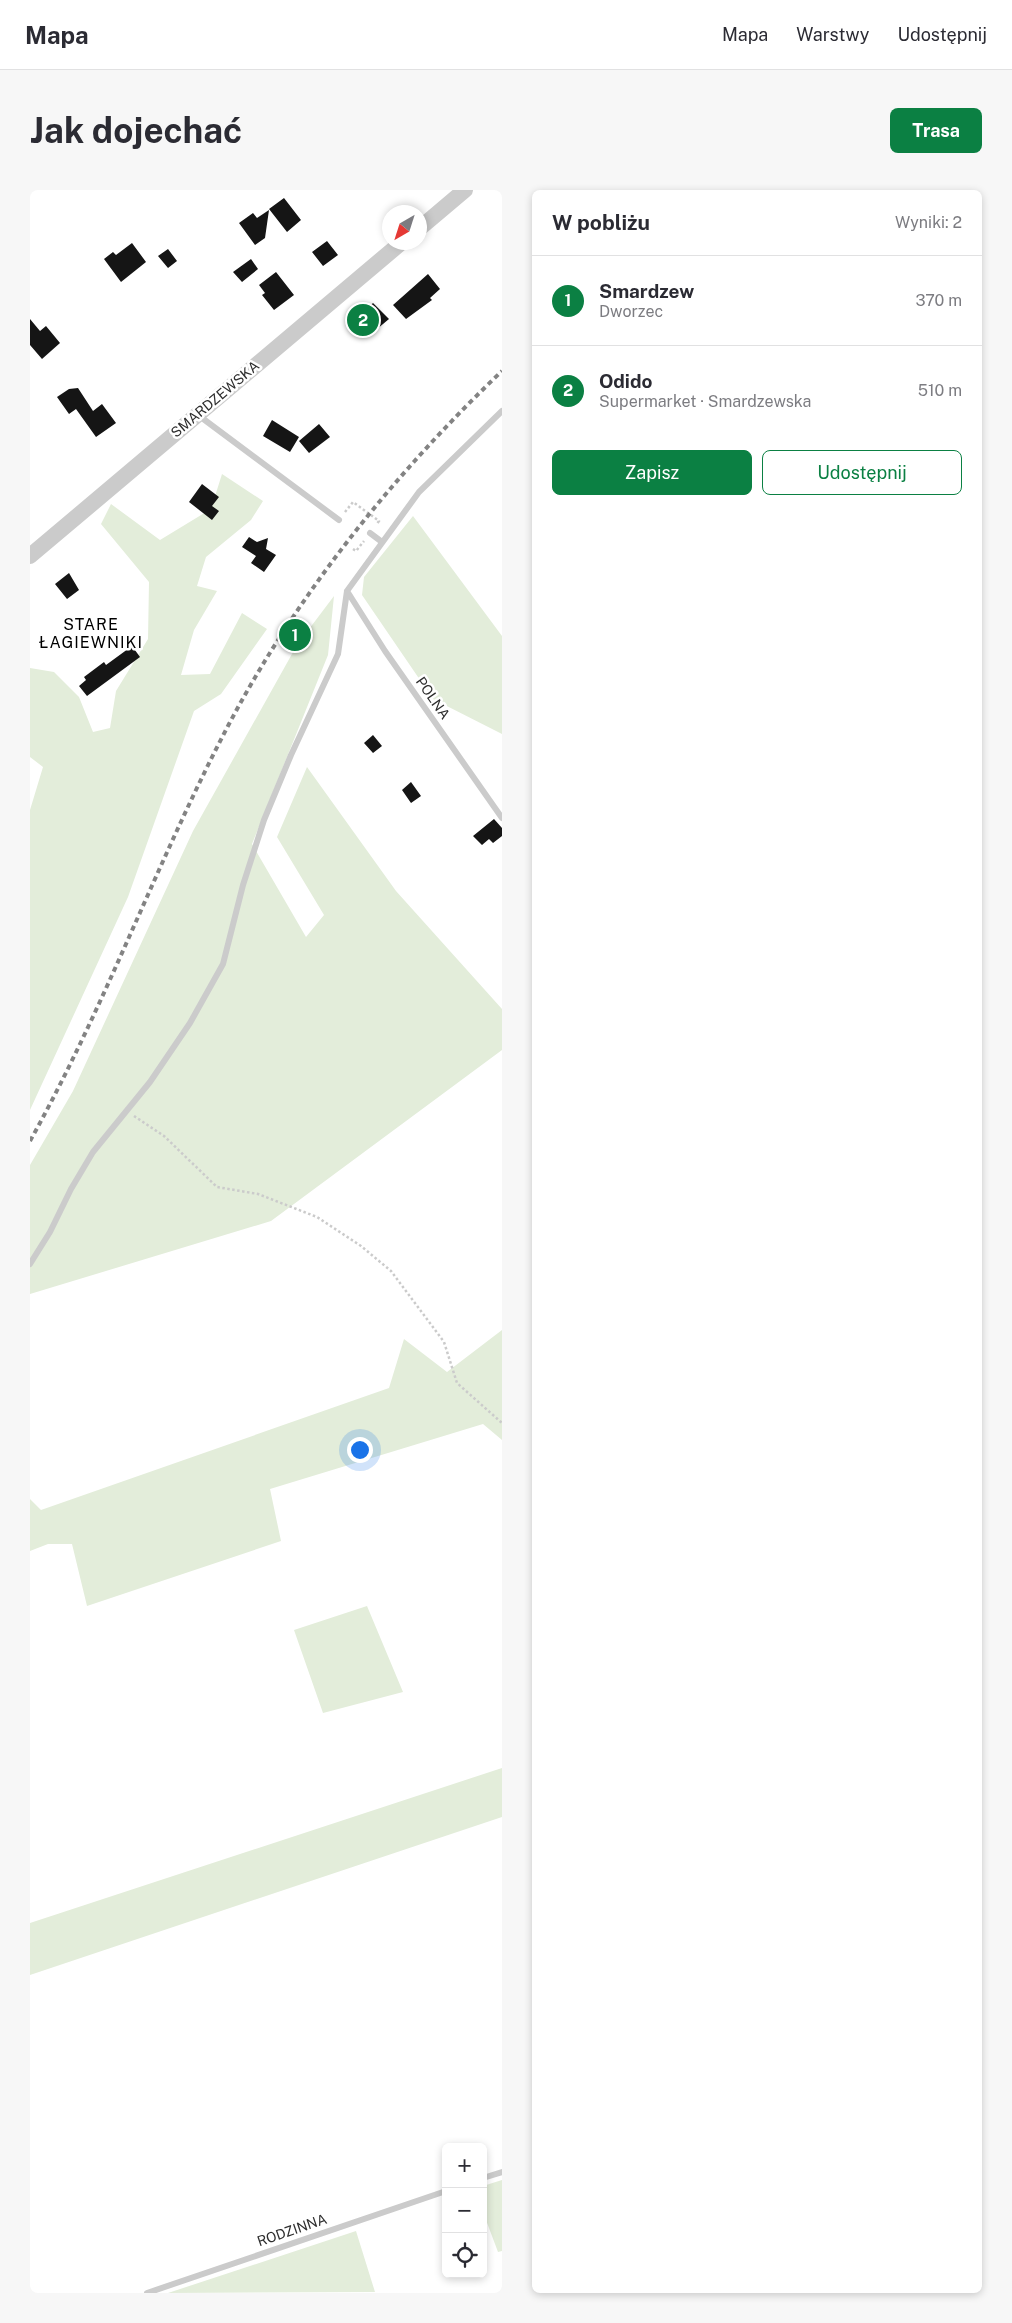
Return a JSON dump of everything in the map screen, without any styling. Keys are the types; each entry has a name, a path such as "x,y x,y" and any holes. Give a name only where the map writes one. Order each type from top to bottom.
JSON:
{"street":[{"path":"427,222 466,190"},
{"name":"SMARDZEWSKA","path":"30,556 393,250"}],"lane":[{"path":"30,1264 50,1232 71,1189 93,1152 150,1082 190,1023 223,964 264,820 291,755 338,654 347,591 419,492 502,410"},
{"path":"197,415 339,520"},
{"path":"370,533 382,542"},
{"name":"POLNA","path":"347,591 385,651 502,818"},
{"path":"487,2177 502,2172"},
{"name":"RODZINNA","path":"147,2293 442,2192"}],"path":[{"path":"339,520 353,502 379,521 356,551 353,549"},
{"path":"126,1111 164,1136 217,1186 258,1194 317,1217 362,1246 391,1271 444,1342 457,1384 502,1423"}],"green space":[{"path":"222,474 263,501 251,520 206,557 197,586 217,591 194,630 181,675 210,674 242,613 267,629 221,694 194,711 128,897 30,1110 30,810 43,767 30,757 30,668 54,672 79,697 93,732 110,728 116,691 148,639 149,582 101,524 111,504 160,540 211,509"},
{"path":"413,516 502,636 502,734 433,699 362,595 364,577"},
{"path":"334,596 328,655 252,844 306,937 324,915 277,837 307,767 396,891 502,1009 502,1050 271,1221 30,1294 30,1165 73,1091 193,831 297,645"},
{"path":"502,1330 502,1440 483,1424 270,1489 281,1541 87,1606 72,1544 48,1544 30,1551 30,1499 41,1510 389,1388 404,1339 447,1372"},
{"path":"367,1606 403,1692 323,1713 294,1630"},
{"path":"502,1768 502,1817 30,1975 30,1923"},
{"path":"502,2180 502,2251 498,2252 487,2223 487,2185"},
{"path":"356,2231 375,2292 168,2293"}],"building":[{"path":"284,198 301,220 287,232 269,209"},
{"path":"269,210 265,238 255,245 239,223 253,213 257,218"},
{"path":"327,241 338,255 323,266 312,252"},
{"path":"132,243 146,262 121,282 104,259 113,252 116,255"},
{"path":"168,249 177,261 168,268 158,256"},
{"path":"251,259 258,269 242,282 233,272"},
{"path":"276,272 294,295 274,310 262,295 265,293 259,285"},
{"path":"428,274 440,289 430,298 432,300 406,319 393,305"},
{"path":"373,303 389,319 377,329 369,328 359,317"},
{"path":"30,319 40,331 46,326 60,343 42,359 30,345"},
{"path":"78,388 93,411 102,404 116,423 96,437 76,409 69,414 57,397 69,389"},
{"path":"272,420 299,437 290,452 263,436"},
{"path":"319,424 330,437 309,453 299,441"},
{"path":"202,484 219,497 212,506 219,511 212,520 189,502"},
{"path":"249,537 257,542 268,538 266,549 276,555 264,572 251,563 256,556 242,547"},
{"path":"69,573 79,590 67,599 55,584"},
{"path":"132,646 140,657 87,696 79,686 86,680 84,677 104,662 106,665"},
{"path":"373,735 382,746 373,753 364,743"},
{"path":"411,782 421,796 411,803 402,790"},
{"path":"494,819 502,828 502,836 493,843 489,839 482,845 473,836"}],"railway":[{"path":"30,1141 83,1039 203,776 256,675 318,581 351,537 424,451 502,371"}],"place":[{"name":"Odido","path":"363,320"},
{"name":"Smardzew","path":"295,635"}],"district":[{"name":"STARE ŁAGIEWNIKI","path":"91,633"}]}
